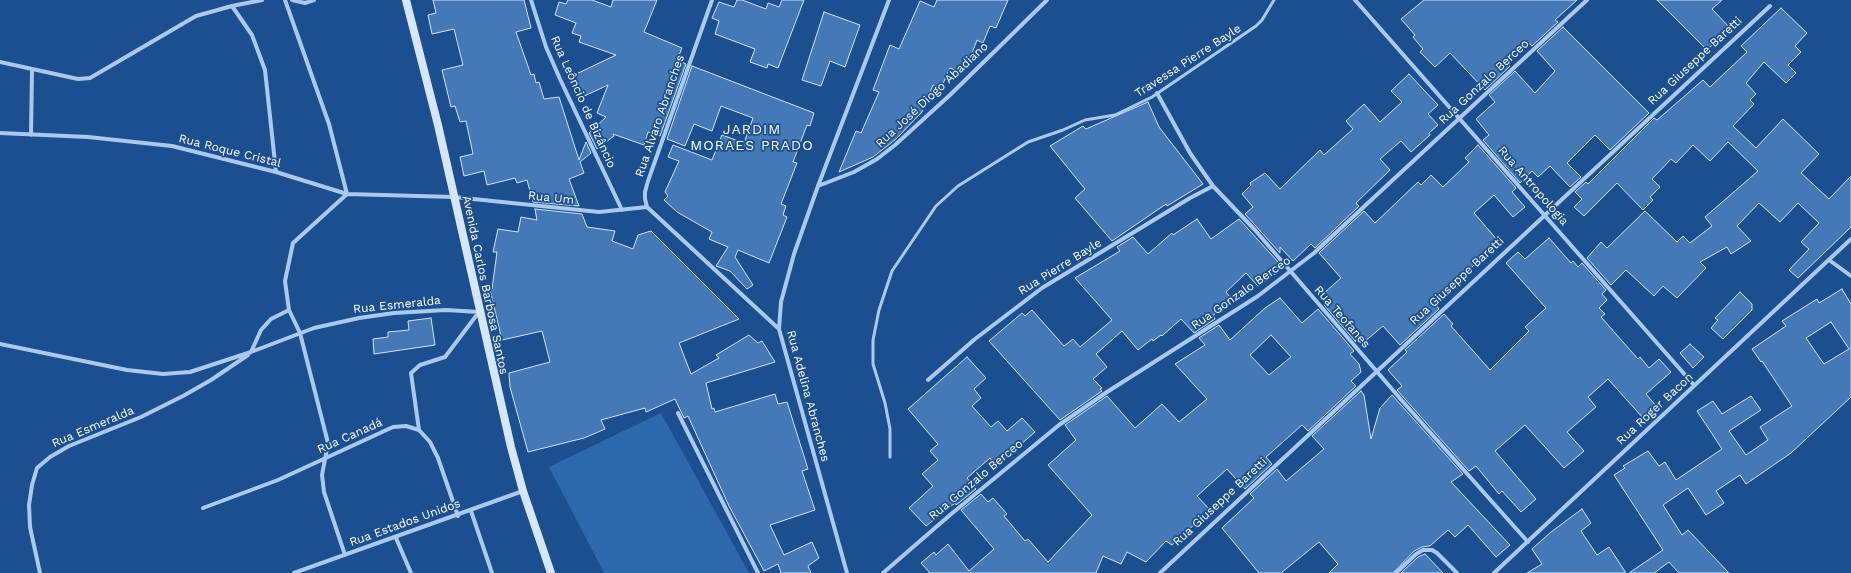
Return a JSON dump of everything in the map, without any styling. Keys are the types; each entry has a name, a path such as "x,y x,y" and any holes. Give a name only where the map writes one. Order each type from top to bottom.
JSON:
{"main road":[{"name":"Avenida Carlos Barbosa Santos","path":"406,0 418,43 454,197 496,390 523,492 551,573"}],"street":[{"path":"0,62 78,79 90,78 196,16 232,6 262,0"},
{"path":"284,0 329,124 347,194 293,243 285,281 289,310 300,333 328,443 327,457 322,475 324,492 345,555"},
{"path":"292,0 304,3 314,0"},
{"name":"Rua Leôncio de Bizâncio","path":"531,0 546,46 557,72 622,210"},
{"path":"533,6 536,0"},
{"name":"Rua Alvaro Abranches","path":"647,207 645,192 648,181 712,0"},
{"name":"Rua Adelina Abranches","path":"847,573 779,329 781,302 794,254 818,186 889,0"},
{"name":"Rua José Diogo Abadiano","path":"818,186 854,172 877,159 895,145 950,95 1047,0"},
{"name":"Rua Antropologia","path":"1355,0 1694,385"},
{"name":"Rua Gonzalo Berceo","path":"883,573 950,515 1059,425 1107,392 1258,296 1290,272 1348,222 1586,0"},
{"path":"232,6 252,35 264,70 276,172"},
{"name":"Rua Giuseppe Baretti","path":"1160,573 1770,6"},
{"path":"31,135 32,69"},
{"name":"Rua Teofanes","path":"1157,93 1190,152 1213,186 1255,230 1376,371 1528,542"},
{"name":"Rua Roque Cristal","path":"0,133 88,137 172,146 276,172 347,194 454,197"},
{"name":"Rua Pierre Bayle","path":"928,380 975,339 1042,288 1190,198 1213,186"},
{"name":"Rua Um","path":"454,197 599,212 647,207"},
{"path":"647,207 779,329"},
{"name":"Rua Roger Bacon","path":"1494,573 1851,239"},
{"path":"1829,260 1851,276"},
{"path":"251,352 261,330 271,319 289,310"},
{"name":"Rua Esmeralda","path":"0,344 127,370 163,374 190,372 251,352 314,328 344,321 394,313 446,310 479,312"},
{"path":"458,516 438,458 430,442 419,430 411,373 420,365 445,357 479,312"},
{"name":"Rua Esmeralda","path":"40,573 30,527 29,505 32,484 37,468 50,457 69,446 141,417 183,396 211,380 251,352"},
{"path":"678,413 758,573"},
{"name":"Rua Canadá","path":"203,508 278,480 393,427 406,426 419,430"},
{"name":"Rua Estados Unidos","path":"294,573 523,492"},
{"path":"471,511 492,573"},
{"path":"396,538 411,573"},
{"path":"1396,573 1416,554 1423,550 1432,550 1438,553 1457,573"}],"lane":[{"name":"Travessa Pierre Bayle","path":"890,457 890,429 885,403 874,364 873,340 879,310 892,271 923,223 936,206 958,186 1012,150 1036,138 1063,130 1085,120 1115,115 1157,93 1256,26 1262,20 1274,0"}],"shaded area":[{"path":"661,413 749,573 604,573 549,467"}],"building":[{"path":"433,0 524,0 531,28 516,32 531,75 534,74 536,83 539,82 544,99 559,97 579,160 586,142 591,153 580,162 584,173 569,179 579,206 533,202 527,180 517,183 515,178 487,185 484,171 464,176 460,157 473,154 466,121 460,122 455,106 451,107 442,70 463,65 454,29 432,34 428,15 436,13"},
{"path":"568,0 592,0 611,7 613,0 657,0 644,32 682,48 677,60 686,64 660,136 648,132 644,145 613,134 614,136 597,149 589,133 606,117 597,113 608,85 580,98 570,77 616,55 579,42 581,36 572,33 576,23 555,15 559,2 566,4"},
{"path":"737,0 742,0 766,9 768,3 779,7 782,0 804,0 778,68 768,64 767,68 750,62 755,49 715,34 719,21 712,18 719,2 734,7"},
{"path":"937,0 1008,0 996,28 990,26 983,43 977,40 969,61 964,59 959,72 950,68 941,88 933,85 922,112 896,139 873,157 839,172 856,131 861,133 879,92 873,90 890,45 899,49 920,1 934,7"},
{"path":"1424,0 1577,0 1555,20 1558,22 1532,46 1529,43 1507,63 1510,66 1485,90 1450,53 1435,67 1420,52 1423,49 1413,37 1415,35 1401,19"},
{"path":"1657,0 1722,0 1712,9 1730,28 1707,50"},
{"path":"1781,8 1807,33 1795,46 1801,52 1788,65 1796,73 1786,83 1764,62 1746,83 1756,94 1750,100 1754,104 1733,126 1756,148 1783,119 1819,154 1801,173 1829,199 1851,176 1851,227 1798,278 1789,270 1809,249 1801,242 1819,223 1798,203 1780,222 1759,203 1737,226 1751,241 1731,254 1727,247 1700,262 1706,268 1677,298 1663,286 1654,296 1626,270 1611,285 1587,258 1601,242 1607,248 1645,211 1677,242 1683,236 1690,243 1712,226 1705,217 1758,171 1728,142 1710,161 1693,145 1676,163 1671,159 1652,179 1660,187 1650,197 1653,200 1643,210 1617,183 1584,216 1574,207 1582,199 1575,192 1586,182 1588,184 1654,118 1657,120 1703,80 1710,87 1747,52 1741,46"},
{"path":"824,12 860,25 845,67 830,61 821,86 802,80"},
{"path":"1563,27 1649,113 1610,150 1595,135 1567,163 1581,177 1570,187 1550,166 1538,177 1532,171 1520,183 1483,140 1489,135 1476,119 1495,102 1489,95 1515,71 1535,93 1555,71 1537,51"},
{"path":"692,66 814,113 810,126 807,125 793,162 797,163 781,204 786,206 783,215 787,217 769,263 738,250 735,257 753,285 747,289 730,271 716,266 728,247 709,239 712,232 677,212 664,200 668,196 665,192 679,161 668,157 673,145 712,160 722,135 744,143 753,118 721,106 712,131 694,124 685,146 667,139"},
{"path":"1409,74 1438,105 1428,114 1438,125 1429,133 1430,135 1411,152 1401,141 1380,159 1390,170 1356,203 1359,206 1315,248 1311,244 1293,261 1280,247 1280,253 1245,214 1253,207 1242,194 1251,185 1250,183 1265,173 1280,189 1320,150 1324,155 1353,129 1346,121 1364,104 1380,122 1402,102 1391,91"},
{"path":"1148,102 1159,127 1203,184 1167,206 1166,204 1112,241 1075,198 1085,189 1050,146 1083,126 1086,129"},
{"path":"1478,145 1516,188 1512,192 1525,207 1513,217 1494,195 1474,213 1499,242 1434,302 1439,309 1400,345 1383,326 1363,343 1354,332 1356,342 1324,305 1328,301 1323,294 1341,278 1319,253 1364,211 1375,223 1418,182 1421,185 1431,175 1443,187 1469,162 1465,158"},
{"path":"535,209 582,214 587,227 615,231 612,241 633,249 638,235 651,231 739,319 679,343 691,374 719,358 716,355 749,335 758,343 762,341 775,362 706,383 712,409 714,408 715,412 775,394 778,404 787,402 808,469 802,471 815,510 770,525 784,555 812,542 819,558 808,566 811,573 781,573 778,564 764,571 729,506 688,416 684,418 675,399 646,412 645,408 601,420 605,429 584,438 528,452 510,387 509,373 550,362 542,331 502,340 490,290 492,289 497,252 493,252 498,229 518,232 521,217 537,220"},
{"path":"1197,219 1211,239 1239,219 1279,263 1278,272 1258,286 1246,273 1226,292 1234,302 1213,315 1215,319 1194,333 1181,319 1162,336 1161,335 1153,341 1152,339 1138,350 1122,331 1096,354 1107,367 1093,379 1102,388 1100,389 1102,391 1060,420 989,341 1022,313 1025,316 1032,310 1064,346 1073,339 1080,347 1112,320 1075,278 1120,251 1117,247 1133,237 1148,254 1172,233 1173,235"},
{"path":"1549,238 1571,263 1573,261 1578,267 1582,263 1606,290 1602,294 1607,300 1599,308 1605,314 1601,317 1638,359 1640,357 1649,368 1659,359 1671,372 1646,394 1657,407 1644,419 1608,379 1588,397 1596,407 1567,432 1584,451 1564,468 1525,425 1495,451 1536,499 1521,512 1502,491 1499,494 1476,466 1469,471 1397,390 1402,386 1388,370 1407,352 1405,350 1444,314 1453,324 1451,326 1490,370 1529,331 1525,327 1546,308 1506,263 1518,252 1525,259"},
{"path":"1842,289 1851,304 1851,397 1791,453 1746,484 1740,475 1716,491 1724,503 1706,515 1688,488 1663,505 1682,535 1688,530 1729,573 1679,573 1669,562 1654,573 1629,573 1663,550 1614,475 1625,468 1623,466 1648,451 1659,466 1665,462 1676,480 1722,449 1697,411 1713,401 1722,414 1751,396 1761,410 1729,431 1746,455 1768,440 1760,427 1792,406 1762,361 1761,362 1752,349 1786,326 1782,321 1817,299 1819,303","holes":["1831,322 1849,349 1824,364 1806,338"]},
{"path":"1740,292 1752,304 1752,310 1723,339 1711,328 1718,320 1715,318"},
{"path":"1280,298 1302,323 1318,309 1354,351 1350,354 1359,364 1361,372 1351,381 1356,386 1308,431 1302,425 1266,457 1272,464 1245,489 1227,469 1197,496 1210,510 1172,545 1166,541 1146,562 1127,552 1121,564 1103,556 1096,573 930,573 921,563 934,552 936,555 948,544 969,571 994,549 961,510 981,494 988,502 993,498 1007,514 1004,516 1025,541 1028,539 1048,562 1092,515 1048,465 1076,440 1065,425 1107,396 1135,428 1162,404 1179,422 1207,399 1175,364 1205,345 1199,338 1219,325 1230,340 1265,308","holes":["1271,335 1291,357 1269,375 1250,355"]},
{"path":"431,318 435,345 374,354 373,339 388,337 388,332 409,330 408,321"},
{"path":"1690,344 1704,357 1693,368 1680,353"},
{"path":"967,357 986,378 974,389 981,398 972,406 991,427 998,421 1007,431 1022,418 1035,432 996,466 990,458 967,478 976,489 956,505 955,503 926,526 909,508 933,486 922,474 938,460 930,451 938,444 908,409"},
{"path":"1361,391 1364,395 1371,439 1380,408 1392,395 1463,474 1451,482 1510,545 1496,557 1468,525 1455,537 1448,530 1430,546 1422,547 1414,551 1393,573 1329,573 1338,564 1319,542 1281,573 1259,573 1222,528 1254,498 1250,494 1277,469 1286,481 1324,449 1312,436"},
{"path":"1582,509 1591,523 1581,531 1597,555 1609,547 1626,573 1527,573 1542,564 1532,549 1551,532"},
{"path":"1425,554 1443,573 1401,573 1418,557"}],"district":[{"name":"JARDIM MORAES PRADO","path":"752,138"}]}
